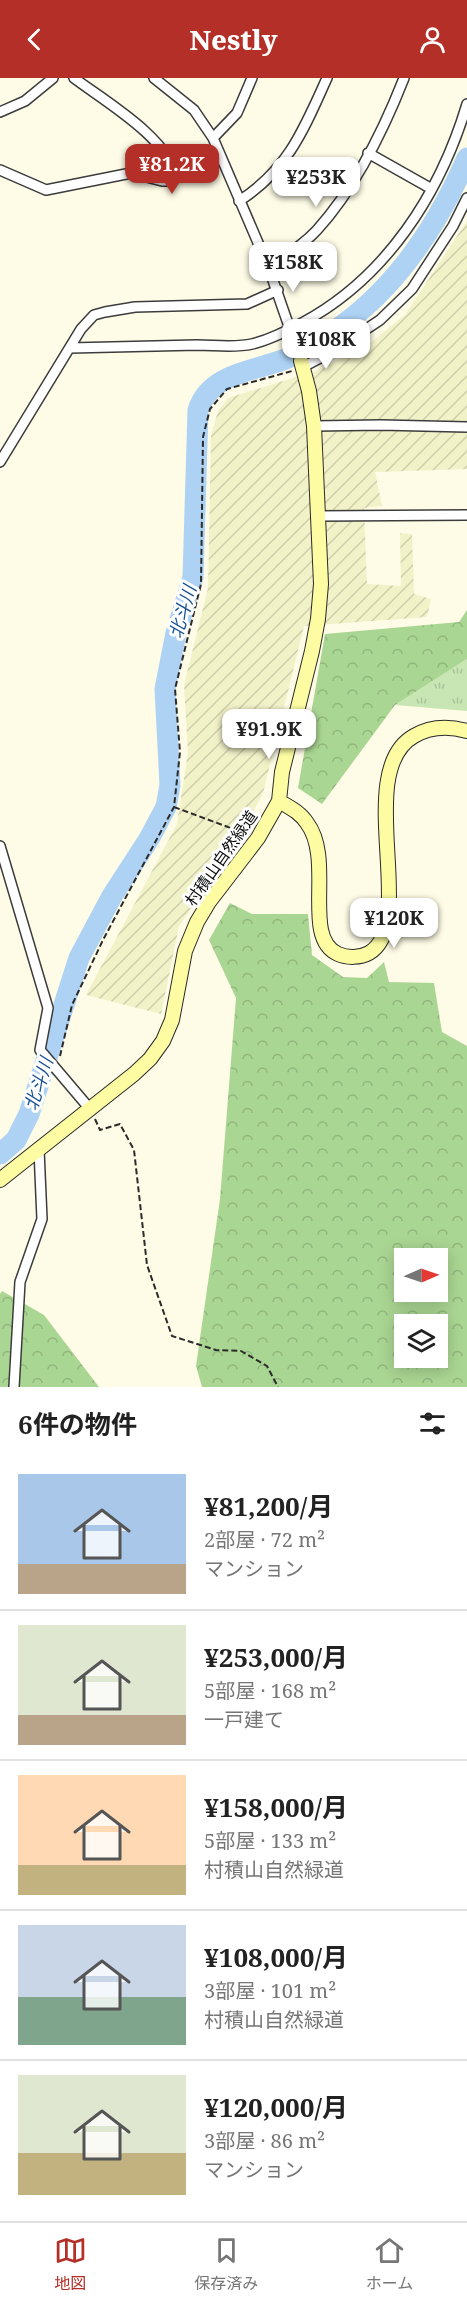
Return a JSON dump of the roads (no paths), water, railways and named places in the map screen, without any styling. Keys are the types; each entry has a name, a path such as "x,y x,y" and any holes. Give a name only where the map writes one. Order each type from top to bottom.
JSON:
{"street":[{"path":"0,170 46,190 131,173 162,181 175,178 175,171 152,136 74,78"},
{"path":"154,78 194,110 213,138 278,290 302,364 335,350 381,320 412,289 453,226 467,198"},
{"path":"213,138 237,112 252,78"},
{"path":"239,201 259,189 279,168 304,129 327,78"},
{"path":"268,266 294,250 316,230 345,191 390,113 404,78"},
{"path":"0,112 25,101 48,79"},
{"path":"70,348 251,344 291,333 351,292 381,263 408,230 454,143 467,104"},
{"path":"368,153 430,188"},
{"path":"0,462 81,329 94,315 135,307 247,304 278,290"},
{"name":"村積山自然緑道","path":"0,1180 150,1059 163,1041 172,1020 179,974 185,951 197,922 209,902 258,838 279,801 282,772 318,619 321,584 314,426 302,364"},
{"path":"314,426 381,425 467,428"},
{"path":"318,516 467,515"},
{"path":"279,801 303,817 316,837 320,856 319,928 322,939 337,954 351,957 363,956 379,943 388,920 386,791 395,758 406,742 429,729 446,727 467,731"},
{"path":"0,846 48,1008 40,1050 90,1109"},
{"path":"14,1387 20,1282 42,1219 39,1150"}],"waterway":[{"name":"北斗川","path":"0,1154 16,1140 29,1114 79,958 112,896 149,839 166,807 170,785 165,689 176,633 193,577 198,410 204,397 224,380 298,353 351,318 372,300 392,279 427,234 467,158"}]}
